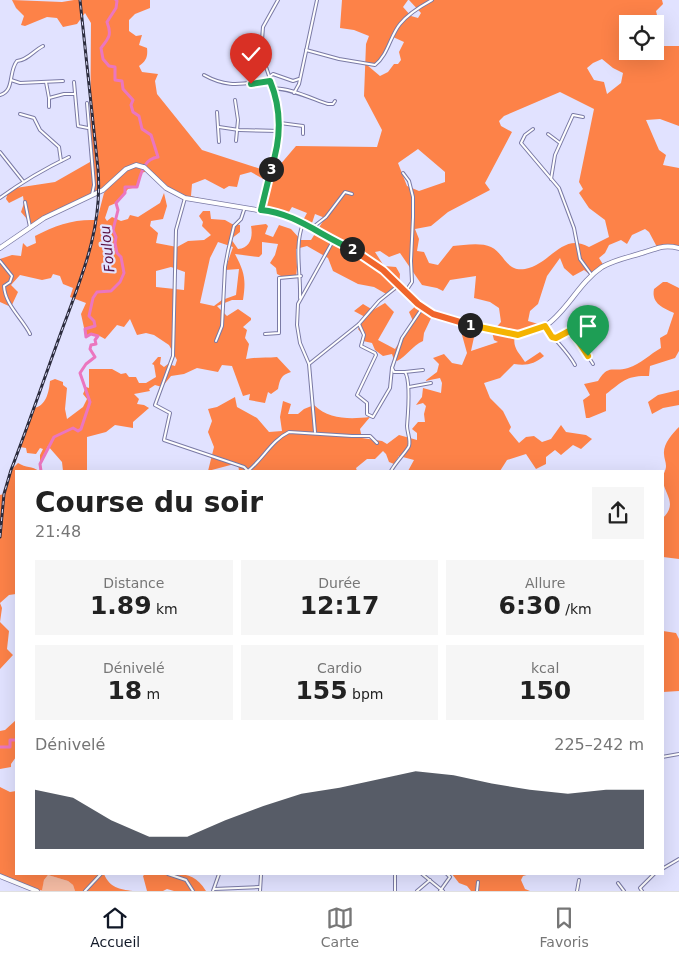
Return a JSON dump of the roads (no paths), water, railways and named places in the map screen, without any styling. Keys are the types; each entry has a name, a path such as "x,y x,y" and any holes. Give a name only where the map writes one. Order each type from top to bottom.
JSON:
{"street":[{"path":"261,210 275,158 280,123 277,99 270,81 262,45 263,27 278,0"},
{"path":"294,93 297,90 317,0"},
{"path":"306,50 375,65 385,53 399,25 419,7 432,0"},
{"path":"0,95 6,93 11,80 13,66 17,61 28,58 34,50 43,46"},
{"path":"269,77 273,74 293,81 299,79"},
{"path":"204,75 218,82 225,83 251,84 270,81"},
{"path":"11,80 20,83 63,81"},
{"path":"46,82 50,98 49,106"},
{"path":"74,82 78,126 89,128"},
{"path":"273,89 276,88 328,104 333,104 336,101"},
{"path":"50,98 64,94 75,94"},
{"path":"235,100 237,107 236,141"},
{"path":"87,102 94,185 92,195"},
{"path":"217,112 218,142"},
{"path":"20,114 34,118 40,130 59,147 62,161"},
{"path":"551,179 555,155 573,114 583,117"},
{"path":"280,123 303,126 303,134"},
{"path":"219,127 237,130 279,131"},
{"path":"532,129 525,135 521,143 560,188 574,228 580,259 592,276"},
{"path":"548,134 559,140 560,143"},
{"path":"0,152 23,181"},
{"path":"0,198 23,181 35,177 48,167 70,157"},
{"path":"0,248 44,218 102,190 126,169 136,165 144,167 166,188 185,198 287,215 368,258 433,314 518,335 551,323 592,276 604,266 657,247 671,246 679,248"},
{"path":"403,173 409,181 413,197 413,217 411,246 412,282 408,288 403,290"},
{"path":"312,228 326,217 345,192 352,194"},
{"path":"185,198 176,230 174,356 155,405 170,413 164,440 244,467 247,470"},
{"path":"25,202 30,226"},
{"path":"216,341 222,326 225,267 234,226 241,219 244,207"},
{"path":"303,224 299,232 300,300 297,325 300,343 309,364 315,433"},
{"path":"300,300 333,241"},
{"path":"0,261 12,276 10,282 4,286 10,305 22,319 30,334"},
{"path":"265,334 279,333 279,278 300,276"},
{"path":"309,364 359,324 379,301 398,285"},
{"path":"359,324 364,335 361,346 376,355 357,395 367,403 367,414 373,417 390,388 392,368 402,338 423,307"},
{"path":"545,326 552,337 569,354 575,365"},
{"path":"552,337 556,338 571,330 593,364"},
{"path":"392,368 394,372 422,370"},
{"path":"392,470 409,446 407,432 409,387 405,372"},
{"path":"409,387 431,382"},
{"path":"249,470 284,434 289,432 370,436 377,443"},
{"path":"664,757 679,754"},
{"path":"664,868 679,859"},
{"path":"84,891 100,875"},
{"path":"171,875 186,880 193,891"},
{"path":"219,875 213,890 259,887"},
{"path":"260,891 261,875"},
{"path":"394,875 395,891"},
{"path":"423,875 442,890 450,877 448,875"},
{"path":"636,891 653,875"},
{"path":"0,876 37,891"},
{"path":"417,891 430,880"},
{"path":"577,891 578,880"},
{"path":"477,891 478,882"},
{"path":"618,884 624,891"}],"waterway":[{"name":"Foulou","path":"41,470 40,464 54,437 73,428 78,431 81,429 90,402 80,373 86,364 95,357 90,349 91,345 96,344 95,340 98,336 91,334 86,337 85,329 95,326 94,321 89,316 93,298 97,292 111,291 120,282 124,273 121,257 117,253 116,237 113,230 118,210 116,203 125,193 125,187 137,187 141,172 146,164 153,158 158,157 151,135 142,129 139,116 133,112 131,105 133,100 123,89 122,81 115,80 115,67 109,66 103,59 101,48 109,36 107,22 116,8 116,0"},
{"name":"Foulou","path":"0,747 10,747 10,740 15,740"}],"railway":[{"path":"0,537 4,494 11,470 82,275 97,213 99,192 98,169 80,0"}]}
